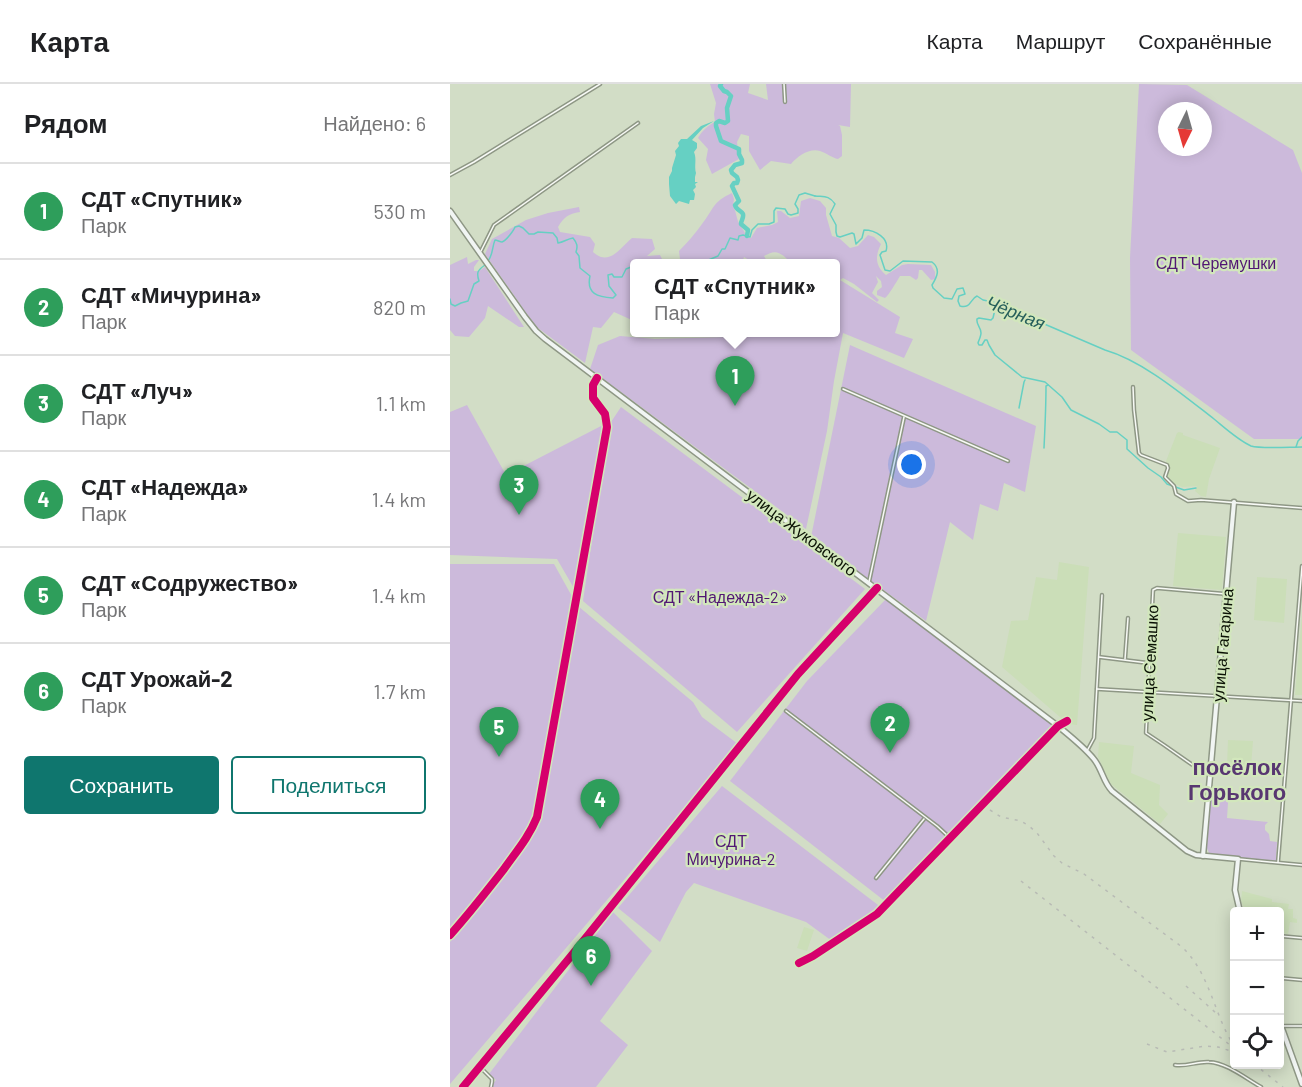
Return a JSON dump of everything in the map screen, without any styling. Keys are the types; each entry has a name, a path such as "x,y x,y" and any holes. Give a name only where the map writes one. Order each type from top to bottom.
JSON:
{"main road":[{"name":"улица Жуковского","path":"450,211 536,331 1058,726 1087,751 1099,766 1112,791 1192,855 1203,856"},
{"name":"улица Гагарина","path":"1203,856 1234,502"},
{"path":"463,1087 798,674 877,588"},
{"path":"1203,856 1238,859 1235,890 1238,907"},
{"path":"1284,1036 1302,1084"}],"street":[{"path":"450,175 600,84"},
{"path":"784,84 785,102"},
{"path":"481,254 494,225 638,123"},
{"path":"450,935 474,908 523,844 537,817 607,427 605,414 593,398 593,386 597,378"},
{"path":"1133,387 1139,453 1167,465 1165,477 1174,486 1176,494 1188,501 1234,502 1302,508"},
{"path":"843,389 1008,461"},
{"path":"869,582 904,416"},
{"path":"1278,862 1302,566"},
{"name":"улица Семашко","path":"1211,768 1194,766 1146,733 1153,590 1157,588 1227,594"},
{"path":"1087,751 1094,738 1102,595"},
{"path":"1125,660 1128,618"},
{"path":"1099,657 1149,663"},
{"path":"1096,689 1302,701"},
{"path":"786,711 926,817 950,838"},
{"path":"799,963 877,914 1058,726 1067,721"},
{"path":"876,878 926,817"},
{"path":"1238,859 1302,865"},
{"path":"1284,936 1302,938"},
{"path":"1284,978 1302,980"},
{"path":"1284,1025 1302,1026"},
{"path":"1175,1065 1215,1063 1261,1087"},
{"path":"480,1067 492,1079 491,1087"}],"shaded area":[{"path":"1179,432 1220,448 1209,479 1206,497 1195,491 1197,486 1182,487 1166,480 1168,467 1166,461"},
{"path":"1178,533 1226,537 1222,590 1173,586"},
{"path":"1059,562 1089,567 1077,725 1068,724 1002,667 1011,621 1028,620 1036,577 1057,580"},
{"path":"1257,577 1287,579 1284,623 1254,620"},
{"path":"1302,614 1302,695 1295,695"},
{"path":"1228,740 1253,741 1251,767 1227,766"},
{"path":"1099,742 1134,746 1131,773 1160,785 1159,805 1168,814 1160,824 1111,784 1098,757"},
{"path":"1242,891 1272,899 1272,902 1289,904 1288,909 1293,909 1293,918 1297,919 1297,923 1290,922 1288,934 1284,934 1284,907 1243,907 1241,901"},
{"path":"804,927 814,930 807,951 797,948"}],"green space":[{"path":"710,84 750,84 748,93 768,100 766,84 851,84 850,127 838,125 842,135 842,156 838,159 820,151 812,151 800,156 791,164 771,161 760,170 749,151 749,136 741,134 737,142 739,159 712,174 706,160 708,149 698,138 715,122 716,103"},
{"name":"СДТ Черемушки","path":"1139,84 1187,85 1293,150 1302,173 1302,439 1254,439 1131,350 1130,258"},
{"path":"732,193 733,206 746,238 751,238 757,228 778,222 777,211 781,211 790,218 799,216 801,201 810,198 820,201 826,208 832,236 839,238 850,248 858,246 868,235 881,244 877,261 886,275 902,265 931,265 935,272 935,279 931,280 922,270 919,270 916,280 910,276 900,276 885,298 877,295 877,291 882,287 881,281 876,276 878,282 872,293 879,300 877,302 854,284 843,278 840,280 840,259 787,259 774,252 764,256 766,259 744,257 743,259 680,259 679,251 725,196"},
{"path":"579,207 580,212 567,216 562,221 558,227 560,232 590,237 595,244 593,252 599,256 609,257 632,238 652,239 655,249 647,256 660,255 662,259 630,259 630,319 614,312 601,328 593,327 585,363 538,328 485,254 492,239 526,220"},
{"path":"467,257 468,264 479,260 474,271 485,267 524,327 519,327 488,306 485,318 469,337 455,336 450,330 450,265"},
{"path":"840,280 900,317 895,333 913,339 904,358 843,333 827,431 806,529 590,369 598,345 620,336 655,339 840,337"},
{"path":"850,345 1036,426 1025,492 1004,483 998,511 980,504 973,540 950,522 926,621 811,537"},
{"path":"467,405 506,475 603,425 575,590 557,559 450,555 450,412"},
{"name":"СДТ «Надежда-2»","path":"621,407 865,589 737,732 583,601 609,425"},
{"path":"450,564 554,564 574,600 540,798 525,836 517,848 450,931"},
{"path":"887,598 1056,725 886,902 730,781 807,681"},
{"path":"578,606 693,702 702,717 738,744 450,1084 450,942 527,846 541,813"},
{"name":"СДТ Мичурина-2","path":"722,786 882,908 832,941 806,922 694,883 686,892 660,942 618,908"},
{"path":"1212,788 1224,793 1228,803 1227,818 1268,822 1265,830 1269,834 1270,841 1277,842 1276,861 1210,855 1206,846"},
{"path":"613,912 652,951 600,1021 628,1045 596,1087 491,1087 496,1080 489,1074"}],"water":[{"path":"714,121 703,128 692,140 697,143 694,152 695,182 698,182 693,190 694,200 690,200 689,204 679,201 676,204 670,196 669,177 678,143 681,139 687,139 701,126"}],"waterway":[{"path":"721,84 724,91 731,96 727,108 728,121 725,123 719,121 716,126 721,141 739,149 742,163 735,165 731,170 738,180 732,186 739,201 735,205 743,214 741,224 748,230 747,236"},
{"name":"Чёрная","path":"711,259 725,249 730,238 738,240 739,236 750,237 752,230 758,224 774,222 776,208 785,209 791,215 798,213 795,204 799,195 805,193 815,196"},
{"name":"Чёрная","path":"815,196 828,198 835,204 830,214 836,225 837,236 852,233 856,244 862,238 864,230 873,231 884,239 887,246 886,251 880,255 885,270 890,271 903,261 932,262 937,270 937,276 932,285 944,298 952,299 957,289 963,288 965,294 959,296 960,306 968,305 977,296 1134,362 1251,446 1302,447"},
{"name":"Чёрная","path":"488,261 495,240 504,241 515,227 519,226 529,234 553,233 558,243 573,238 577,245 576,252 579,256 580,268 590,276 592,291 603,297 613,298 616,295 609,286 608,275 622,277 626,269 630,267"},
{"name":"Чёрная","path":"450,299 451,304 455,306 468,301 474,284 479,281 478,272 485,265"},
{"path":"996,305 991,320 977,319 981,333 979,345 987,340 995,355 1022,377 1045,382 1062,397 1071,410 1110,432 1117,432 1127,440 1127,449 1167,484 1184,490 1196,488"},
{"path":"1019,408 1025,380"},
{"path":"1044,448 1046,386 1048,385"},
{"path":"1296,447 1302,437"}],"railway":[{"path":"990,810 1001,817 1021,821 1029,826 1062,863 1084,874 1182,947 1199,969 1230,1039"},
{"path":"1021,881 1230,1045"},
{"path":"1186,986 1216,1013"},
{"path":"1147,1044 1167,1052 1206,1046 1230,1051"},
{"path":"1260,1069 1283,1087"}],"cycle path":[{"path":"450,935 504,869 526,838 537,817 607,427 605,414 593,398 593,385 597,378"},
{"path":"463,1087 798,674 877,588"},
{"path":"799,963 877,914 1058,726 1067,721"}],"place":[{"name":"СДТ «Спутник»","path":"735,406"},
{"name":"СДТ «Луч»","path":"519,515"},
{"name":"СДТ «Мичурина»","path":"890,753"},
{"name":"СДТ «Содружество»","path":"499,757"},
{"name":"СДТ «Надежда»","path":"600,829"},
{"name":"СДТ Урожай-2","path":"591,986"}],"district":[{"name":"посёлок Горького","path":"1237,778"}]}
